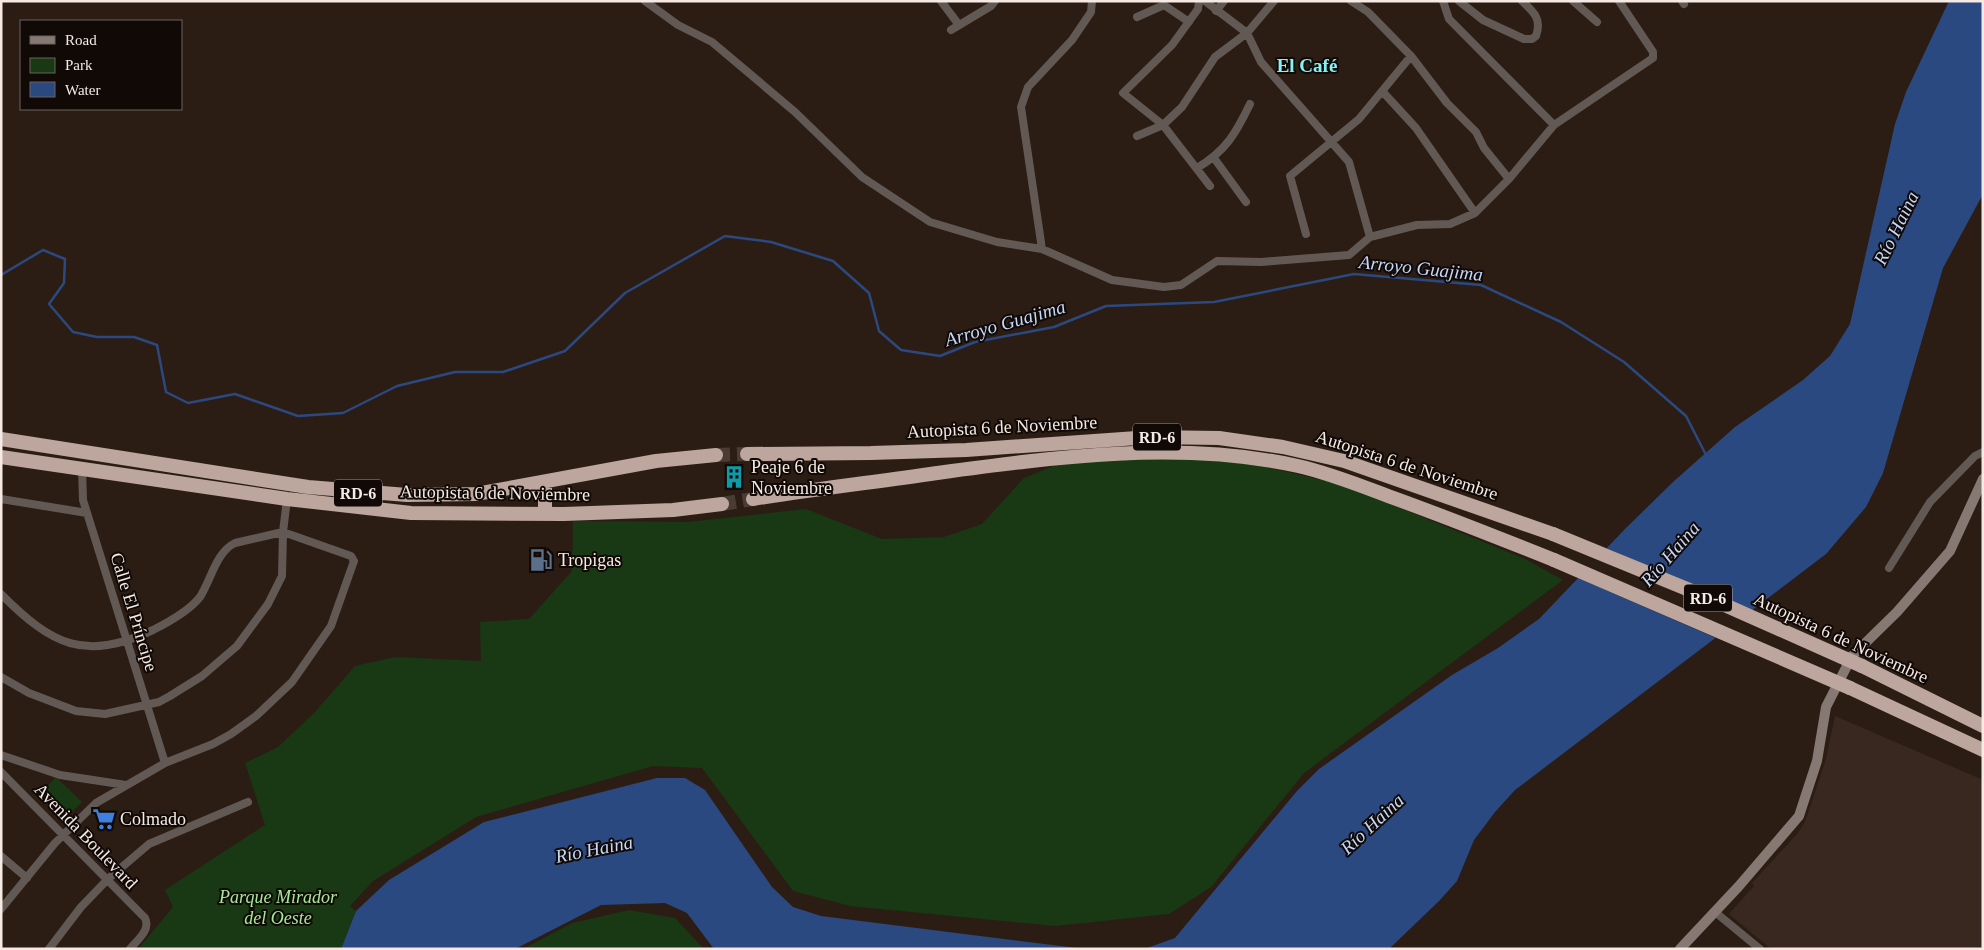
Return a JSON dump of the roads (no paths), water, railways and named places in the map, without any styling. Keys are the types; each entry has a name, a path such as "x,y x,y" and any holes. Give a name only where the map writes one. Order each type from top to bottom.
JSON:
{"highway":[{"name":"Autopista 6 de Noviembre","path":"747,454 966,450 1151,437 1219,438 1283,447 1344,461 1553,534 1709,598 1862,666 1983,726"},
{"name":"Autopista 6 de Noviembre","path":"1,439 308,487 368,494 440,496 476,494 545,483 656,461 716,456"},
{"name":"Autopista 6 de Noviembre","path":"753,499 1029,461 1097,454 1203,454 1250,458 1307,469 1440,515 1554,560 1850,688 1983,750"},
{"name":"Autopista 6 de Noviembre","path":"1,457 287,499 411,513 546,513 673,510 722,504"},
{"path":"545,483 546,513"}],"street":[{"path":"645,1 678,25 712,42 795,112 862,177 930,222 997,242 1042,249 1112,280 1164,287 1181,285 1217,261 1261,262 1349,255 1370,237 1418,225 1450,224 1475,213 1509,179 1554,125 1653,58 1653,52 1619,1"},
{"path":"941,1 959,25"},
{"path":"951,30 991,6 995,1"},
{"path":"1042,249 1021,107 1028,87 1072,40 1091,12 1092,1"},
{"path":"1199,1 1198,9 1172,45 1123,93 1163,124 1210,186"},
{"path":"1205,1 1248,33 1261,62 1330,143 1349,162 1370,237"},
{"path":"1216,11 1224,1"},
{"path":"1137,136 1163,124 1182,107 1215,57 1248,33 1274,1"},
{"path":"1351,1 1368,12 1411,56 1447,103 1476,132 1484,148 1509,179"},
{"path":"1443,1 1449,19 1554,125"},
{"path":"1459,1 1483,20 1524,38 1532,39 1536,36 1539,21 1522,1"},
{"path":"1573,1 1597,22"},
{"path":"1138,17 1164,4 1189,22"},
{"path":"1306,234 1290,176 1359,119 1411,56"},
{"path":"1382,92 1416,128 1475,213"},
{"path":"1197,168 1214,158 1234,136 1250,104"},
{"path":"1214,158 1246,202"},
{"path":"1889,568 1930,502 1975,456 1983,452"},
{"name":"Calle El Príncipe","path":"82,469 83,500 165,763"},
{"path":"1680,949 1715,912 1798,816 1816,761 1826,707 1852,656 1897,612 1950,551 1983,479"},
{"path":"1,677 29,693 76,711 105,714 164,699 202,676 237,646 250,629 282,576 283,532 287,499"},
{"path":"1,500 87,513"},
{"path":"1,594 34,626 73,645 99,647 126,642 171,622 199,598 228,546 283,532 353,559 354,564 330,626 292,682 256,716 213,744 165,763 96,802 64,834 1,909"},
{"path":"1,755 60,775 126,785"},
{"name":"Avenida Boulevard","path":"1,772 108,879 147,923 146,930 130,949"},
{"path":"49,949 81,907 108,879 150,844 248,802"},
{"path":"1,856 26,878"},
{"path":"1715,912 1760,949"}],"water":[{"name":"Río Haina","path":"1949,1 1983,1 1983,194 1943,268 1883,473 1866,507 1826,554 1515,790 1495,812 1474,840 1457,881 1389,949 1144,949 1175,938 1297,791 1319,769 1452,675 1498,648 1539,619 1673,482 1735,427 1803,380 1830,356 1850,324 1895,124 1906,92"},
{"name":"Río Haina","path":"657,778 685,778 705,790 772,887 793,907 821,916 1085,949 714,949 687,913 665,903 601,905 515,949 341,949 356,911 389,880 484,822"}],"waterway":[{"name":"Arroyo Guajima","path":"1,275 43,250 65,259 64,283 49,304 73,332 97,337 134,337 157,345 166,392 188,403 235,394 298,416 343,413 397,386 455,372 503,372 565,351 625,293 725,236 771,242 833,261 869,293 879,331 901,350 940,356 975,342 1054,327 1106,306 1214,302 1354,274 1481,285 1561,322 1624,362 1686,416 1705,453"}],"tunnel":[{"path":"716,455 747,454"},
{"path":"722,504 753,499"}],"place":[{"name":"Peaje 6 de Noviembre","path":"734,477"},
{"name":"Tropigas","path":"541,560"},
{"name":"Colmado","path":"104,819"}],"district":[{"name":"El Café","path":"1307,65"}],"park label":[{"name":"Parque Mirador del Oeste","path":"278,908"}]}
